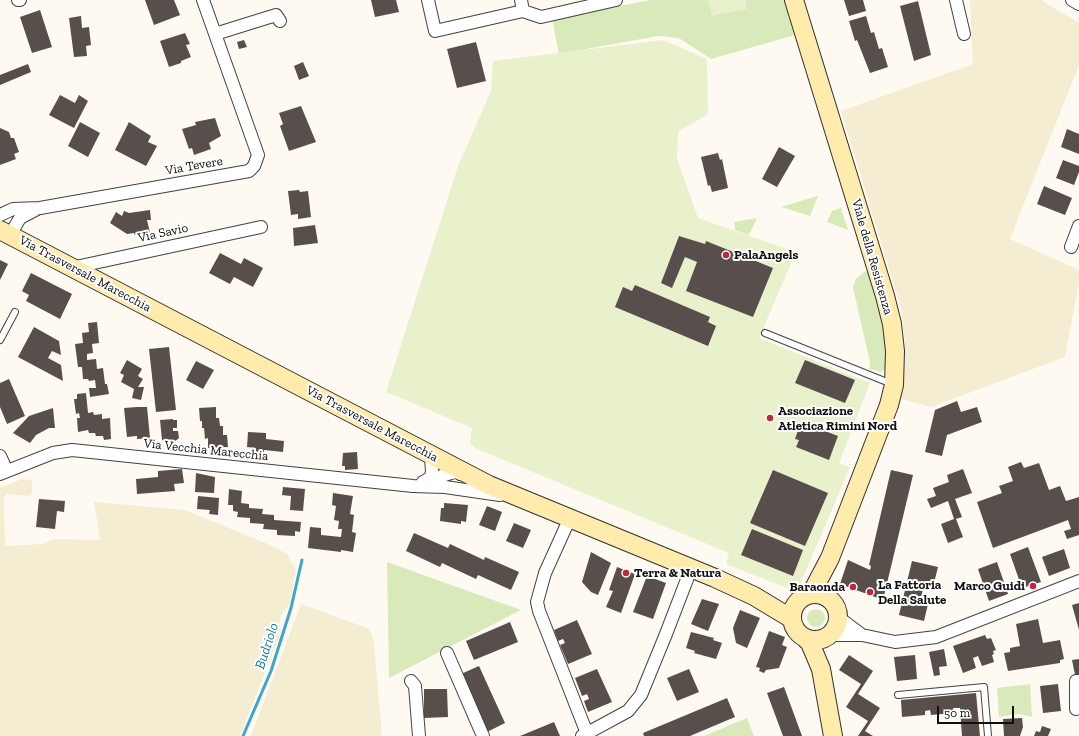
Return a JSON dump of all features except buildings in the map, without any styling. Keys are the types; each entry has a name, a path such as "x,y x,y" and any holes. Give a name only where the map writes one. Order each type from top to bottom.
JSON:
{"street":[{"name":"Via Tevere","path":"0,215 13,210 40,208 249,171 254,166 258,155 203,0"},
{"path":"428,0 435,31 524,8 541,17 616,0"},
{"name":"Viale della Resistenza","path":"794,0 886,296 892,324 895,351 894,385 889,405 875,445 830,558 805,597"},
{"path":"956,0 964,34"},
{"path":"1072,0 1079,4"},
{"path":"215,34 278,18"},
{"path":"5,232 20,218 40,208"},
{"path":"1070,247 1079,226"},
{"name":"Via Savio","path":"71,268 262,227"},
{"name":"Via Trasversale Marecchia","path":"5,232 462,472 570,520 754,596 792,619"},
{"name":"Via Vecchia Marecchia","path":"3,473 53,453 72,450 418,484 516,497"},
{"path":"418,484 430,477 432,471 431,458 426,453"},
{"path":"0,456 3,473"},
{"path":"445,487 455,482 462,472"},
{"name":"Via Vecchia Marecchia","path":"418,484 462,472"},
{"path":"570,520 545,572 537,602 538,611 586,735 628,710 640,695 666,634 690,569"},
{"name":"Viale della Resistenza","path":"830,558 830,600"},
{"path":"804,638 818,640 827,637 862,635 895,642 936,637 1079,581"},
{"path":"824,679 827,637 837,624 838,617 834,604 830,600 818,594 805,597 795,605 792,619 798,633 810,642 824,679 833,736"},
{"name":"Via Trasversale Marecchia","path":"754,596 805,597"},
{"path":"838,617 862,635"},
{"path":"447,653 483,736"},
{"path":"411,681 415,686 419,736"},
{"path":"1076,709 1076,681 1079,681"}],"lane":[{"path":"0,340 15,312"},
{"path":"766,333 894,385"},
{"path":"898,695 984,687 988,736"}],"shaded area":[{"path":"970,0 1041,0 1079,23 1079,65 1010,239 1079,270 1079,282 1065,357 931,407 901,399 905,343 901,308 841,111 973,64"},
{"path":"22,479 32,480 32,494 29,496 7,494 4,498 5,546 43,544 53,539 100,540 94,502 185,510 270,545 287,554 296,570 290,603 282,614 279,623 281,632 240,736 0,736 0,488"},
{"path":"301,604 370,629 374,643 382,736 251,736"}],"green space":[{"path":"651,0 785,0 795,35 711,59 679,38 658,36 559,54 552,19"},
{"path":"708,0 745,0 747,9 712,16"},
{"path":"663,40 707,59 708,114 678,132 677,158 698,218 796,252 759,338 870,383 839,463 850,467 797,592 726,564 729,553 477,449 470,443 472,428 386,392 458,166 491,91 493,61"},
{"path":"817,196 810,216 781,207"},
{"path":"841,208 848,230 827,222 832,211"},
{"path":"757,218 749,235 735,230 734,222"},
{"path":"870,270 884,323 887,355 886,369 881,372 869,369 870,363 853,287 856,279 864,272"},
{"path":"387,562 521,610 389,678"},
{"path":"816,609 822,612 825,618 822,624 816,627 810,624 807,618 810,612"},
{"path":"1030,684 1032,717 1019,714 999,717 997,688"},
{"path":"747,718 754,736 704,736"}],"waterway":[{"name":"Budriolo","path":"243,736 271,671 291,608 302,560"}],"place":[{"name":"PalaAngels","path":"726,255"},
{"name":"Associazione Atletica Rimini Nord","path":"770,418"},
{"name":"Terra & Natura","path":"626,573"},
{"name":"Marco Guidi","path":"1033,586"},
{"name":"Baraonda","path":"853,587"},
{"name":"La Fattoria Della Salute","path":"870,592"}]}
